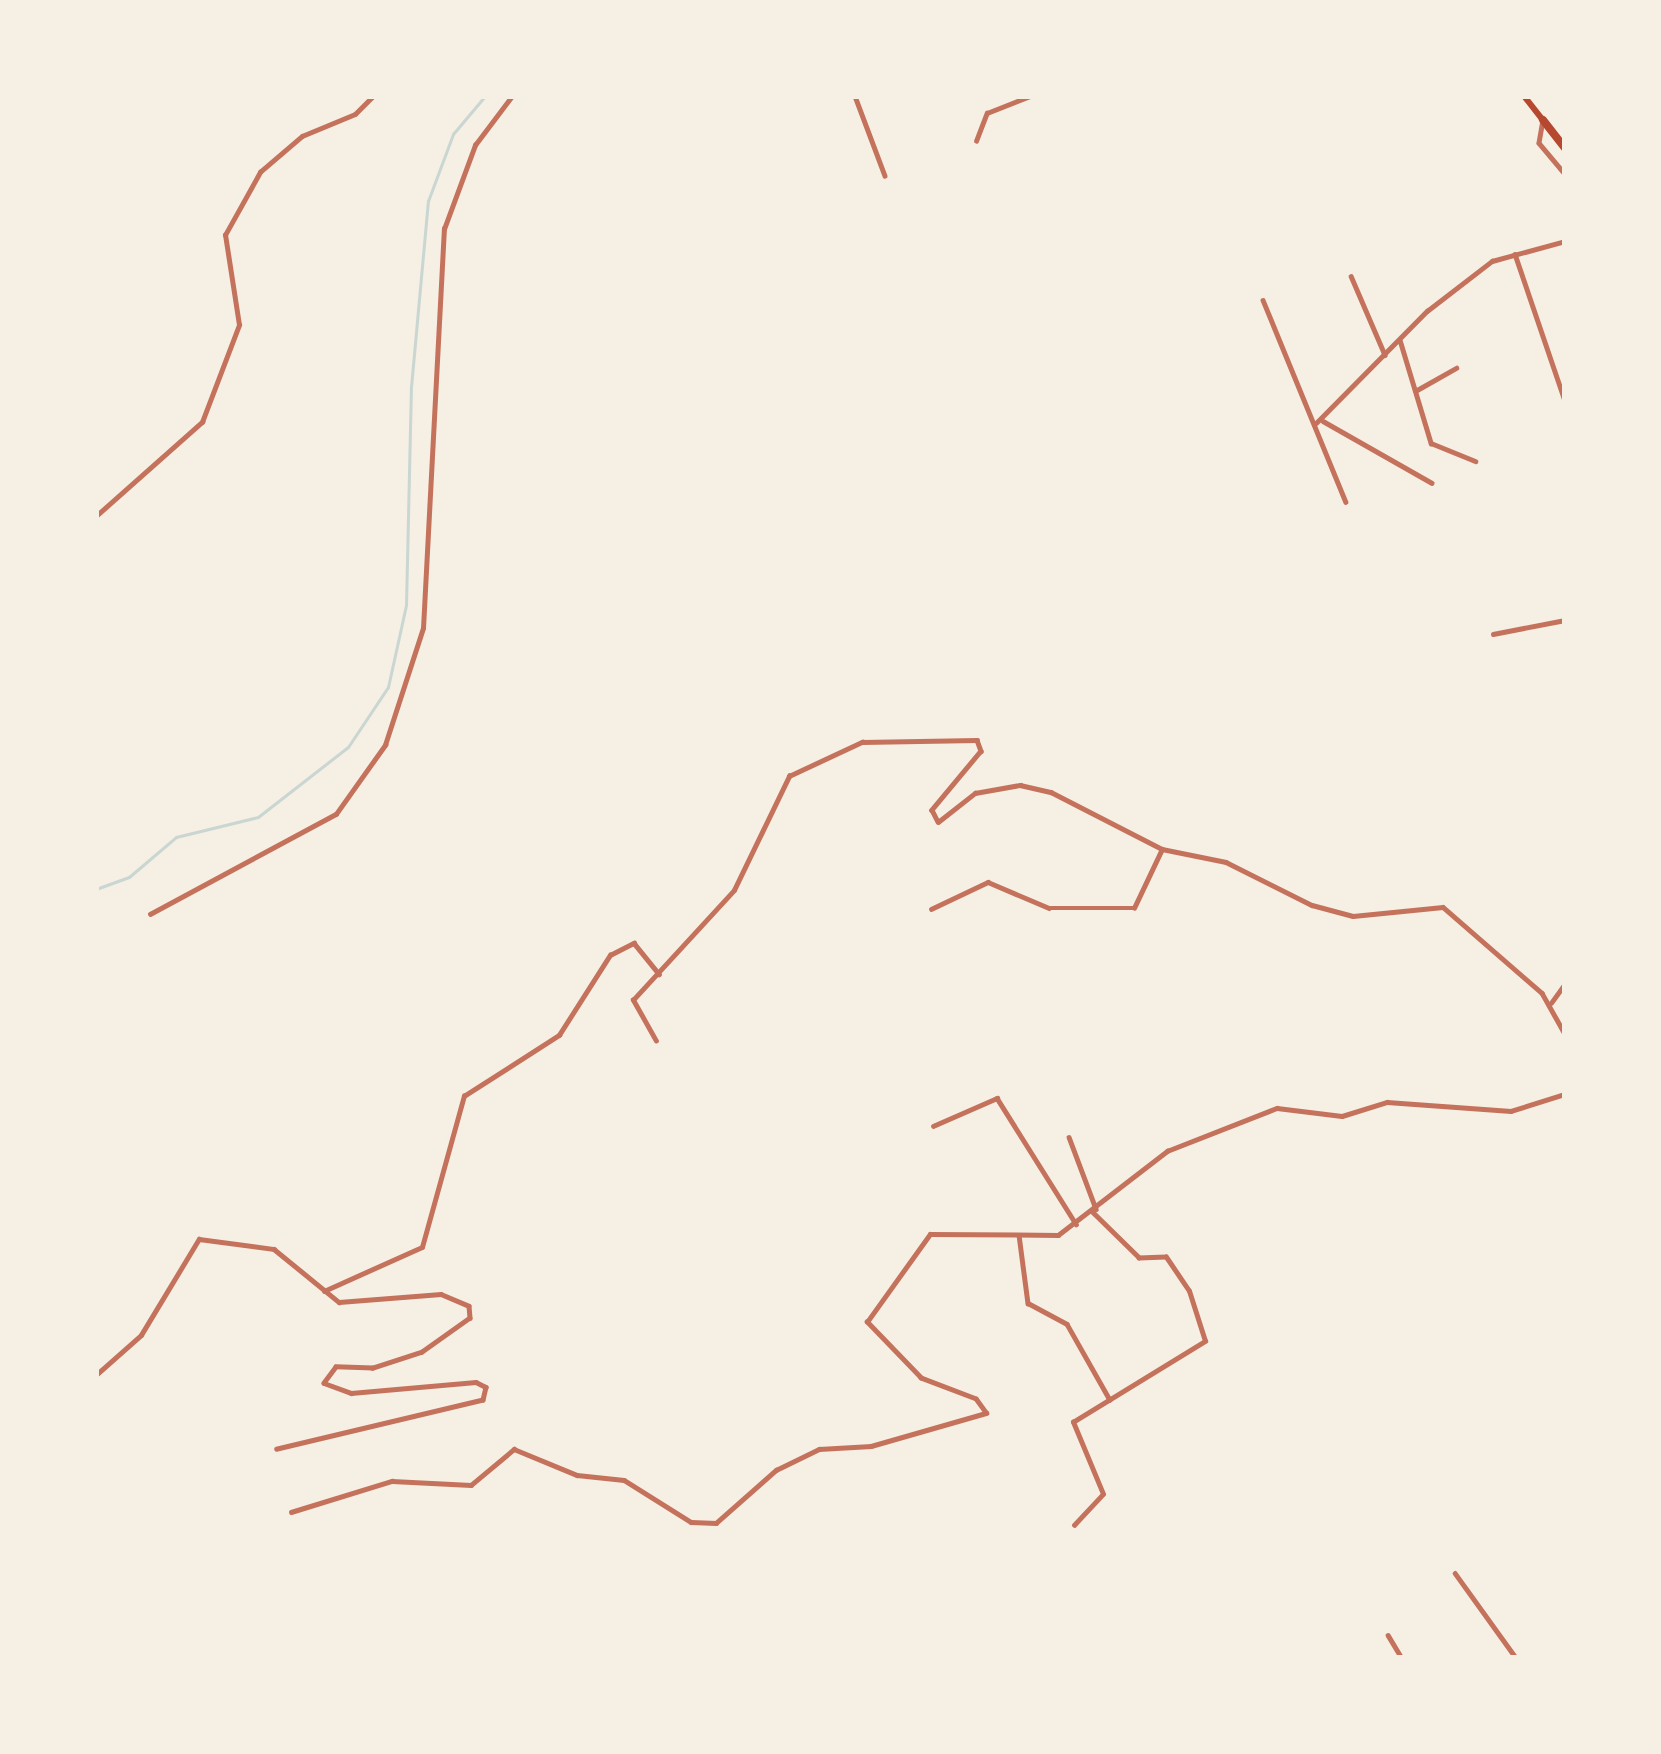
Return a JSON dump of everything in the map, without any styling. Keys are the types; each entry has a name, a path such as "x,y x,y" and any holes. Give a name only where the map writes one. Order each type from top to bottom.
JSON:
{"main road":[{"path":"1524,96 1565,148"}],"street":[{"path":"96,516 202,422 239,325 225,235 260,172 302,136 355,114 373,96"},
{"path":"149,914 336,814 386,745 423,628 444,229 475,145 511,96"},
{"path":"855,96 885,176"},
{"path":"976,141 988,113 1030,96"},
{"path":"1543,120 1539,143 1565,174"},
{"path":"1346,502 1312,433 1319,422 1384,355 1474,275 1515,254 1565,242"},
{"path":"1515,254 1565,401"},
{"path":"1351,276 1384,355"},
{"path":"1263,300 1319,422 1432,483"},
{"path":"1400,340 1431,443 1475,461"},
{"path":"1417,390 1456,368"},
{"path":"1493,634 1565,620"},
{"path":"656,1041 632,1007 734,890 789,776 862,742 977,740 981,751 932,810 938,822 975,793 1020,785 1051,792 1162,849 1226,862 1300,898 1353,916 1443,907 1550,1005 1565,1034"},
{"path":"931,909 988,882 1049,908 1134,908 1162,849"},
{"path":"324,1291 422,1247 464,1096 559,1035 610,955 634,943 659,974"},
{"path":"1550,1005 1565,984"},
{"path":"291,1512 392,1481 471,1484 514,1449 577,1474 624,1480 692,1522 716,1522 776,1470 819,1449 871,1446 986,1413 976,1399 921,1378 867,1322 930,1234 1051,1237 1094,1211 1167,1151 1277,1108 1342,1116 1387,1102 1510,1111 1565,1094"},
{"path":"933,1126 997,1098 1076,1224"},
{"path":"1070,1137 1094,1211 1139,1258 1166,1257 1189,1291 1205,1341 1072,1422 1102,1493 1074,1525"},
{"path":"1019,1234 1028,1303 1067,1324 1110,1400"},
{"path":"96,1375 141,1335 199,1238 274,1249 324,1291 353,1306 441,1294 471,1312 411,1358 328,1370 327,1389 476,1382 487,1393 473,1404 404,1413 277,1449"},
{"path":"1455,1573 1516,1658"},
{"path":"1388,1635 1402,1658"}],"waterway":[{"path":"96,889 129,877 176,837 258,817 348,747 388,687 406,605 411,387 428,201 453,134 485,96"}]}
